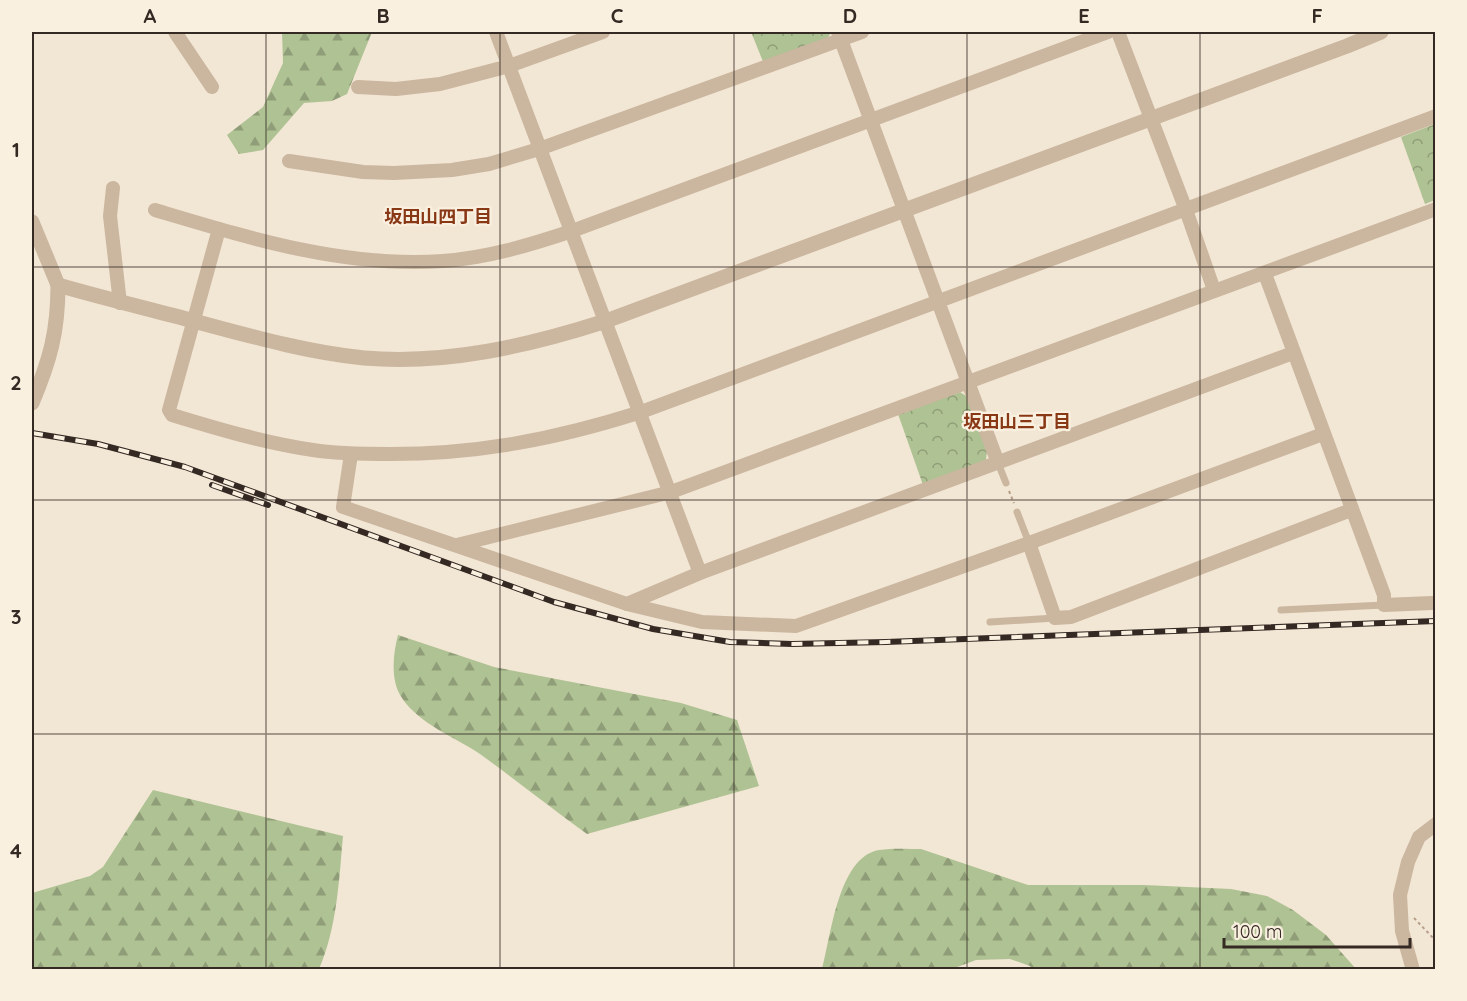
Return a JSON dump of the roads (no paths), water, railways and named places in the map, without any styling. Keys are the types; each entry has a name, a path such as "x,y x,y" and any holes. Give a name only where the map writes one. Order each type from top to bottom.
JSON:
{"street":[{"path":"175,32 212,87"},
{"path":"496,32 700,573"},
{"path":"358,87 396,89 440,84 509,66 603,32"},
{"path":"289,161 363,172 394,173 452,170 489,164 539,149 839,35 862,32"},
{"path":"155,210 306,251 353,259 399,262 443,261 483,256 572,231 1108,32"},
{"path":"1118,32 1214,290"},
{"path":"57,285 313,351 365,358 407,358 501,350 606,321 1381,32"},
{"path":"839,35 998,463"},
{"path":"219,229 169,410 172,415 276,444 351,454 429,454 495,448 598,426 640,412 1436,116"},
{"path":"113,188 110,216 120,303"},
{"path":"457,545 671,492 1436,209"},
{"path":"32,222 57,285 58,311 55,338 47,367 32,403"},
{"path":"1265,274 1384,595 1384,605 1434,603"},
{"path":"627,604 700,573 1293,353"},
{"path":"351,454 343,507 627,604 702,622 796,626 1323,434"},
{"path":"1029,543 1055,618 1071,617 1351,510"},
{"path":"1413,969 1402,931 1399,903 1408,862 1419,837 1436,824"}],"lane":[{"path":"998,463 1006,483"},
{"path":"1017,512 1029,543"},
{"path":"1281,610 1384,605"},
{"path":"990,622 1055,618"}],"railway":[{"path":"32,433 98,444 185,467 554,602 653,629 730,642 792,644 886,642 1436,621"},
{"path":"212,485 268,505"}],"district":[{"name":"坂田山四丁目","path":"438,216"},
{"name":"坂田山三丁目","path":"1017,421"}]}
